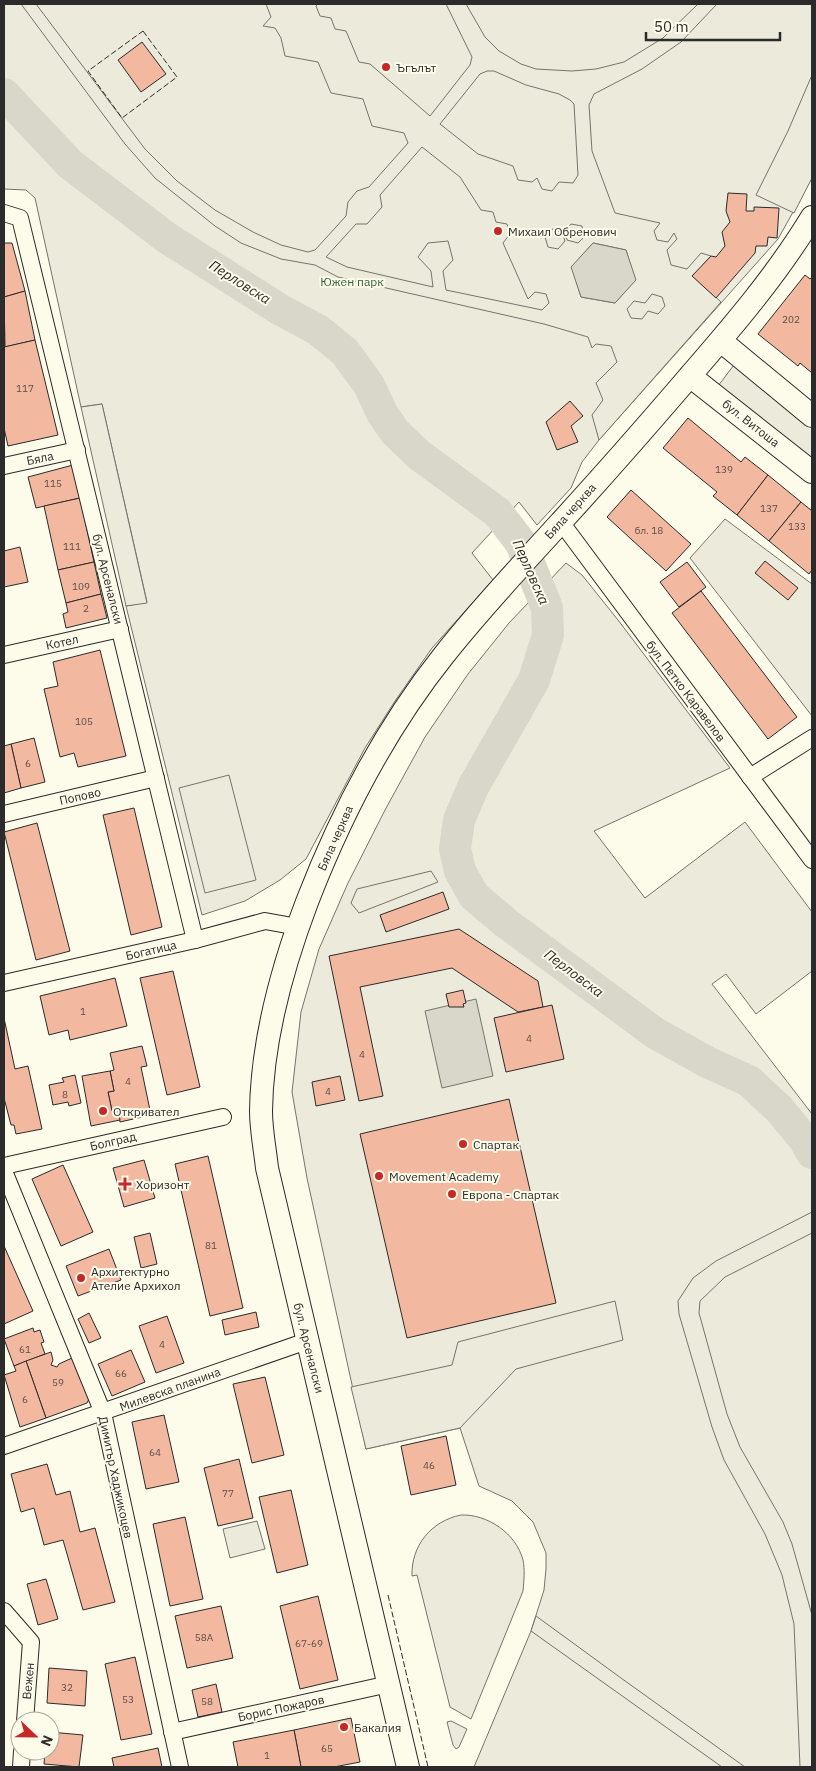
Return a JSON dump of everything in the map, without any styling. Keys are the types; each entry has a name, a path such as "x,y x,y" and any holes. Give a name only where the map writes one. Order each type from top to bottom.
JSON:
{"street":[{"name":"бул. Арсеналски","path":"4,213 20,218 195,940"},
{"name":"Бяла черква","path":"298,927 336,833 381,748 405,709 443,656 500,589 721,341 779,270 812,217"},
{"path":"721,341 812,416"},
{"name":"бул. Витоша","path":"690,376 812,472"},
{"name":"Бяла","path":"4,466 77,450"},
{"name":"бул. Петко Каравелов","path":"554,530 750,777 812,860"},
{"name":"Котел","path":"4,654 120,629"},
{"path":"750,777 812,738"},
{"name":"Попово","path":"4,814 156,778"},
{"name":"Богатица","path":"4,983 195,940 265,921 298,927"},
{"name":"бул. Арсеналски","path":"298,927 279,989 265,1053 261,1113 267,1168 408,1767"},
{"name":"Болград","path":"4,1166 223,1117"},
{"name":"Димитър Хаджикоцев","path":"4,1171 103,1413 180,1767"},
{"name":"Милевска планина","path":"4,1446 103,1413 307,1340"},
{"name":"Вежен","path":"4,1612 31,1642 26,1711"},
{"name":"Борис Пожаров","path":"172,1732 389,1684"}],"green space":[{"name":"Южен парк","path":"4,4 812,4 812,178 778,239 599,440 582,462 571,488 537,525 519,502 472,553 493,580 432,648 395,701 365,748 306,859 280,880 245,901 202,915 126,606 147,602 102,404 81,407 35,198 26,190 4,189"},
{"path":"737,361 812,423 812,462 718,386"},
{"path":"725,519 812,584 812,716 690,558"},
{"path":"566,563 582,575 618,620 730,768 594,831 645,898 745,822 812,912 812,971 756,1014 726,974 712,984 812,1114 812,1767 474,1767 531,1631 544,1590 546,1553 533,1522 512,1501 479,1486 460,1428 366,1449 307,1178 292,1092 301,1012 319,949 348,883 425,737 468,674 509,623"},
{"path":"461,1515 481,1518 499,1527 514,1541 523,1560 524,1568 523,1591 471,1719 450,1707 417,1575 412,1576 415,1555 425,1536 441,1523"},
{"path":"451,1721 467,1729 459,1747 456,1749 453,1745 447,1722"}],"shaded area":[{"path":"21,4 36,4 145,149 177,181 215,210 253,232 281,245 308,252 315,250 346,216 348,202 357,191 369,187 408,143 404,133 372,126 363,99 331,93 318,62 285,56 281,38 275,28 263,26 271,17 266,4 318,4 316,6 320,16 331,18 335,29 346,31 359,62 370,64 430,116 470,65 472,57 446,4 466,4 485,37 499,51 521,64 536,69 572,71 596,69 624,62 663,38 698,4 717,4 681,42 642,69 594,94 589,105 592,151 615,213 660,223 654,231 657,240 668,242 674,233 677,239 667,250 671,265 687,269 701,253 711,256 693,276 721,302 599,440 592,415 603,400 596,383 617,362 611,346 596,344 592,348 588,337 544,324 338,277 315,265 281,259 241,243 215,226 155,178 125,144","holes":["494,71 526,85 559,94 574,104 578,175 573,183 559,182 552,191 542,189 537,178 532,182 518,180 513,166 478,154 440,124 480,74","422,147 460,177 481,210 493,212 496,222 507,224 510,234 503,243 528,299 535,292 546,294 549,303 542,310 446,290 443,271 453,260 448,241 428,243 418,257 431,271 433,287 347,267 326,257 356,224 367,224 382,207 380,195","571,224 582,226 584,237 578,243 567,240 565,231","552,229 562,232 565,241 558,249 548,247 545,237","593,243 626,250 635,280 615,303 581,297 572,267","652,294 662,297 665,306 658,314 648,311 642,319 631,318 627,309 634,301 645,303"]},
{"path":"812,75 812,178 794,213 756,195 788,131"},
{"path":"593,243 626,250 636,280 615,303 581,297 571,267"},
{"path":"102,404 147,603 126,606 81,407"},
{"path":"229,775 256,880 205,893 179,788"},
{"path":"431,871 438,882 359,913 351,903 357,889"},
{"path":"476,999 493,1076 442,1088 425,1011"},
{"path":"812,1212 812,1233 725,1277 700,1301 699,1313 727,1414 740,1447 783,1522 792,1544 812,1615 812,1767 800,1767 794,1624 782,1575 765,1534 724,1460 712,1427 679,1314 678,1301 693,1278 716,1261"},
{"path":"615,1301 623,1340 516,1369 460,1428 366,1449 351,1387 452,1365 458,1342"},
{"path":"257,1521 265,1549 230,1558 223,1529"},
{"path":"536,1616 745,1767 722,1767 531,1631"}],"building":[{"path":"142,42 166,74 141,92 118,60"},
{"path":"728,193 747,194 746,211 754,211 754,207 779,208 777,238 768,237 767,246 756,246 755,253 716,298 692,276 711,256 716,257 725,246 722,232 730,222 726,211"},
{"path":"4,243 12,243 25,291 4,297"},
{"path":"805,275 810,279 812,277 812,373 800,363 798,366 758,334"},
{"path":"25,291 35,340 5,347 4,297"},
{"path":"35,340 58,435 8,446 4,428 4,347"},
{"path":"570,401 583,416 571,426 578,442 557,450 546,422"},
{"path":"688,418 741,462 745,457 768,475 737,515 713,496 717,492 663,448"},
{"path":"73,465 80,498 36,508 28,477"},
{"path":"768,475 801,502 769,541 737,515"},
{"path":"631,490 691,544 666,571 607,517"},
{"path":"80,498 94,562 58,570 44,506"},
{"path":"801,502 812,511 812,570 809,574 769,541"},
{"path":"20,547 28,582 4,587 4,551"},
{"path":"765,561 798,588 788,600 755,573"},
{"path":"94,562 101,594 66,603 58,570"},
{"path":"687,562 706,587 679,607 660,582"},
{"path":"701,591 797,717 768,739 672,613"},
{"path":"101,594 107,618 66,628 63,614 68,612 66,603"},
{"path":"100,650 126,756 78,767 74,753 60,757 44,689 58,686 53,662"},
{"path":"34,738 45,782 21,788 11,744"},
{"path":"11,744 21,788 4,793 4,746"},
{"path":"134,808 162,927 131,935 103,815"},
{"path":"37,823 70,951 36,960 4,832"},
{"path":"443,892 449,909 386,932 380,915"},
{"path":"459,929 538,981 543,1007 518,1012 452,968 360,987 383,1096 359,1101 329,956"},
{"path":"173,971 200,1087 167,1095 140,978"},
{"path":"115,978 127,1026 70,1040 68,1030 49,1035 40,996"},
{"path":"463,990 466,1003 463,1004 464,1007 449,1007 446,994"},
{"path":"552,1005 564,1059 506,1072 494,1018"},
{"path":"4,1018 15,1069 28,1066 42,1129 16,1134 14,1125 11,1125 4,1098"},
{"path":"142,1046 147,1066 141,1067 151,1115 120,1122 118,1110 112,1111 108,1092 114,1091 110,1071 114,1070 110,1053"},
{"path":"110,1071 114,1091 108,1092 112,1111 118,1110 120,1120 91,1126 82,1076"},
{"path":"75,1075 81,1103 69,1106 68,1102 53,1105 49,1085 64,1082 62,1078"},
{"path":"340,1076 345,1100 316,1106 312,1082"},
{"name":"Европа - Спартак","path":"509,1099 556,1303 407,1338 360,1134"},
{"path":"208,1156 243,1308 210,1316 175,1164"},
{"path":"144,1160 155,1198 124,1207 113,1168"},
{"path":"63,1165 93,1232 61,1246 32,1179"},
{"path":"150,1233 157,1264 141,1268 134,1237"},
{"path":"4,1246 33,1311 4,1324"},
{"path":"109,1249 121,1280 78,1296 66,1266"},
{"path":"256,1312 259,1327 225,1335 222,1320"},
{"path":"89,1313 101,1338 89,1343 78,1319"},
{"path":"167,1316 184,1363 156,1373 139,1326"},
{"path":"33,1328 34,1332 40,1330 44,1342 41,1343 45,1354 14,1366 4,1339"},
{"path":"131,1350 145,1382 112,1396 98,1364"},
{"path":"51,1352 53,1360 51,1365 57,1367 59,1364 72,1358 90,1397 87,1403 46,1418 26,1361"},
{"path":"26,1361 46,1418 20,1427 4,1375 16,1371 14,1366"},
{"path":"265,1377 284,1455 252,1463 233,1384"},
{"path":"164,1415 179,1482 146,1489 132,1422"},
{"path":"446,1436 456,1485 411,1495 401,1446"},
{"path":"239,1459 253,1518 218,1526 204,1468"},
{"path":"47,1464 56,1495 70,1491 80,1532 95,1528 115,1602 83,1610 63,1540 44,1545 34,1508 21,1512 11,1474"},
{"path":"291,1490 308,1565 277,1573 259,1497"},
{"path":"185,1517 203,1599 170,1606 153,1524"},
{"path":"46,1579 58,1619 38,1625 27,1584"},
{"path":"318,1596 338,1680 300,1689 280,1606"},
{"path":"221,1606 233,1658 187,1668 175,1616"},
{"path":"135,1657 152,1734 121,1740 105,1664"},
{"path":"49,1668 87,1671 85,1706 47,1703"},
{"path":"216,1684 222,1712 198,1717 192,1690"},
{"path":"351,1718 360,1762 334,1767 301,1767 294,1730"},
{"path":"294,1730 301,1767 238,1767 233,1742"},
{"path":"60,1733 83,1735 79,1767 44,1764 44,1761 60,1761"},
{"path":"158,1748 162,1767 114,1767 112,1758"}],"waterway":[{"name":"Перловска","path":"4,94 70,164 167,238 279,309 318,330 345,352 369,385 382,413 395,432 419,455 497,512 521,543 547,608 548,635 534,680 473,787 459,820 455,849 460,871 474,896 506,923 655,1033 707,1062 749,1081 779,1109 804,1139 812,1153"}],"fence":[{"path":"143,31 177,77 122,118 88,71 143,31"},
{"path":"388,1595 428,1767"}],"place":[{"name":"Ъгълът","path":"386,67"},
{"name":"Михаил Обренович","path":"498,231"},
{"name":"Откривател","path":"103,1111"},
{"name":"Спартак","path":"463,1144"},
{"name":"Movement Academy","path":"379,1176"},
{"name":"Хоризонт","path":"125,1184"},
{"name":"Европа - Спартак","path":"452,1194"},
{"name":"Архитектурно Ателие Архихол","path":"81,1278"},
{"name":"Бакалия","path":"344,1727"}]}
